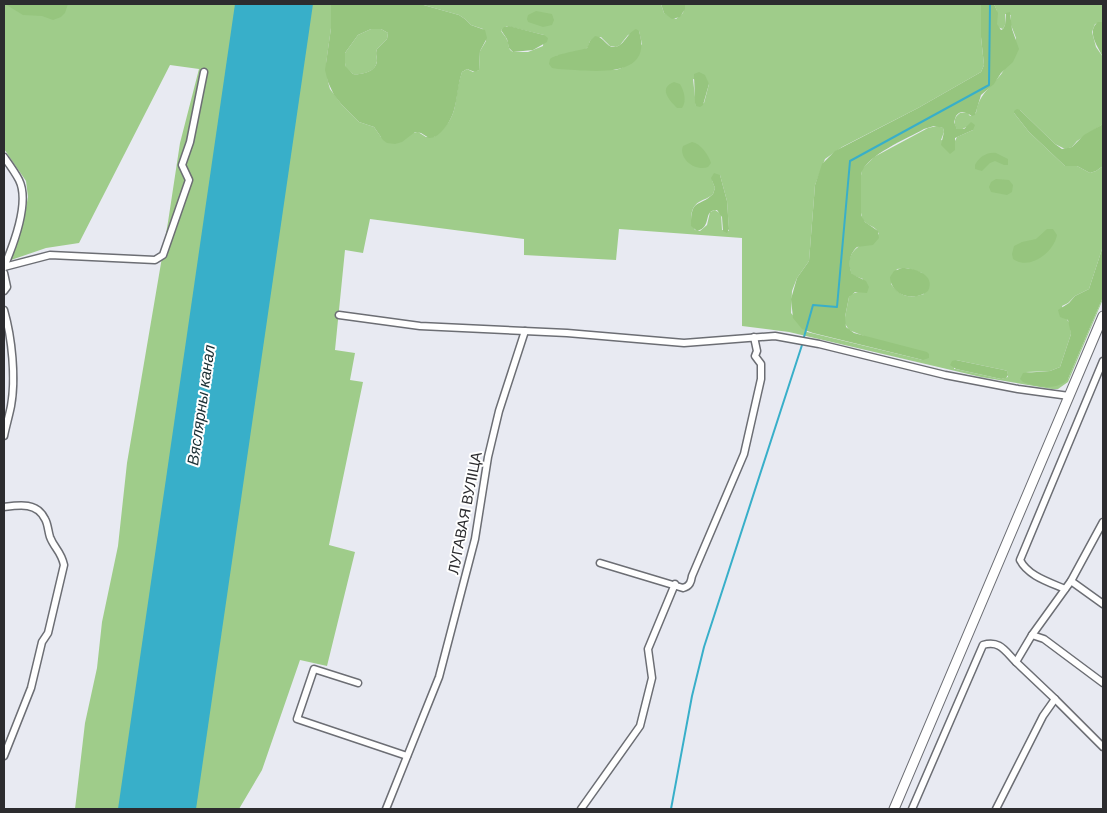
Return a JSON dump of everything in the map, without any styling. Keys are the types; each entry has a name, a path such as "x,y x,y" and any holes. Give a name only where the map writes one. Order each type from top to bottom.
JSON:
{"street":[{"path":"4,267 50,255 155,260 163,255 189,180 182,165 190,142 204,72"},
{"path":"4,157 20,181 23,198 20,217 4,267"},
{"path":"4,273 7,287 4,291"},
{"path":"4,310 11,341 12,370 11,405 4,436"},
{"path":"338,315 420,326 525,331 684,344 776,336 819,344 945,375 1018,389 1069,396"},
{"path":"894,809 1103,316"},
{"name":"ЛУГАВАЯ ВУЛІЦА","path":"386,809 439,677 475,539 488,456 525,331"},
{"path":"600,563 675,584 683,588 690,584 744,454 761,379 760,364 755,356 757,351 754,337"},
{"path":"1065,589 1031,573 1023,566 1020,560 1103,361"},
{"path":"4,506 32,506 41,511 46,520 50,539 62,556 64,564 48,632 42,642 31,688 4,756"},
{"path":"1016,662 1032,635 1071,581 1103,522"},
{"path":"1071,581 1103,604"},
{"path":"581,809 640,726 652,678 648,650 675,584"},
{"path":"1032,635 1044,639 1103,683"},
{"path":"912,809 983,645 990,643 998,644 1103,747"},
{"path":"358,682 314,669 297,719 407,756"},
{"path":"996,809 1043,716 1055,700"}],"green space":[{"path":"4,4 331,4 331,28 326,64 330,89 342,105 359,122 374,127 381,137 418,132 426,137 434,137 443,129 453,115 462,72 467,69 473,72 479,70 480,51 486,41 483,29 471,25 459,15 420,4 661,4 664,13 676,19 683,13 685,4 981,4 981,37 984,65 981,72 918,108 842,147 825,159 815,185 809,261 797,278 792,291 791,313 807,332 923,360 849,330 844,322 849,297 851,294 858,292 863,279 852,275 850,260 852,254 860,245 879,234 862,217 860,196 862,169 874,157 928,128 937,126 943,128 944,132 941,140 954,143 957,137 973,130 966,127 961,130 957,129 955,118 960,113 967,112 970,116 976,113 984,94 1005,68 1016,38 1011,25 1011,15 1005,14 1003,29 997,27 997,11 994,4 1103,4 1103,22 1095,24 1092,32 1096,47 1103,57 1103,124 1077,141 1072,147 1065,149 1055,144 1020,110 1014,113 1029,132 1065,166 1077,166 1090,173 1103,166 1103,246 1089,289 1075,296 1062,306 1070,324 1071,334 1060,367 1050,371 1026,372 1068,379 1103,297 1103,299 1068,382 1058,389 1052,389 981,377 789,332 742,326 742,238 619,229 616,260 524,255 524,239 370,219 363,253 345,250 335,350 355,353 350,380 363,382 329,545 355,552 327,666 300,660 262,770 239,809 75,809 85,723 97,668 102,622 118,546 127,463 180,143 199,69 170,65 79,243 46,248 11,260 24,218 28,197 26,181 4,149","holes":["507,26 544,35 543,46 528,52 513,52 510,50 501,30","639,31 642,44 628,64 615,70 556,56 584,50 588,47 590,41 601,37 610,46 616,47 628,35","693,79 709,84 704,103 696,106","720,175 727,201 729,231 722,230 721,214 715,210 710,212 707,225 700,231 695,230 693,227 691,219 693,208 713,194 715,188 712,180","907,268 922,273 924,294 906,296 898,292 891,284 897,269","956,360 1004,370 1007,371 1008,377 1001,379 954,369"]},
{"path":"5,4 68,4 65,13 53,20 42,16 23,15"},
{"path":"331,4 420,4 459,15 471,25 485,30 487,38 480,51 479,70 475,72 467,69 462,72 454,110 442,131 435,137 429,138 415,132 402,142 395,144 387,143 383,140 374,127 359,122 334,95 325,70 331,28","holes":["371,29 381,29 388,33 387,39 377,49 376,65 368,72 353,74 346,67 345,53 358,35"]},
{"path":"661,4 685,4 685,9 680,17 672,19 664,13"},
{"path":"981,4 994,4 998,13 997,24 1001,30 1005,25 1006,13 1010,12 1012,29 1019,49 1013,62 1001,73 994,84 981,95 975,115 972,116 962,112 956,116 954,122 957,129 964,129 971,122 975,125 973,130 955,138 955,150 950,154 941,145 943,128 934,126 924,129 879,154 864,167 861,174 861,215 865,222 878,231 879,238 873,245 857,247 851,256 850,267 852,274 866,281 869,287 867,293 855,292 849,297 845,317 846,327 854,333 927,352 929,358 923,360 802,329 793,318 791,299 797,278 809,261 815,185 822,164 835,151 918,108 981,72 984,65 981,37"},
{"path":"536,11 552,14 554,20 552,25 543,27 528,22 528,15"},
{"path":"1098,22 1103,22 1103,57 1093,34 1093,30"},
{"path":"509,26 544,35 548,38 547,42 533,50 513,52 509,48 507,39 501,30"},
{"path":"371,29 381,29 388,33 387,39 377,49 377,61 374,68 364,73 353,74 346,68 345,53 358,35"},
{"path":"636,29 639,31 641,47 637,59 628,66 615,70 585,71 552,68 549,64 550,59 553,57 587,48 595,36 601,38 609,46 618,46"},
{"path":"699,72 705,75 709,84 703,105 700,107 696,106 695,103 694,74"},
{"path":"674,82 680,84 684,93 685,99 682,108 677,108 666,94 667,87"},
{"path":"1017,109 1062,149 1072,147 1084,135 1103,124 1103,166 1090,173 1077,166 1065,166 1029,132 1014,113"},
{"path":"692,142 701,147 706,153 711,163 708,167 698,168 686,160 682,151 683,146"},
{"path":"989,153 996,153 1008,159 1008,165 995,161 982,171 975,169 975,165 981,157"},
{"path":"714,173 720,175 727,201 729,229 727,233 723,231 722,217 717,210 710,213 702,229 697,231 691,226 694,207 713,194 715,188 711,178"},
{"path":"996,179 1009,180 1013,185 1012,192 1007,195 991,192 989,187 991,182"},
{"path":"1047,229 1053,229 1057,235 1051,248 1046,253 1040,258 1027,263 1013,259 1014,246 1036,239"},
{"path":"1103,246 1103,297 1068,379 1064,383 1053,387 1023,382 1020,379 1023,373 1050,371 1060,367 1071,334 1068,320 1060,317 1058,310 1069,303 1075,296 1089,289"},
{"path":"902,268 913,269 927,277 930,285 928,291 916,296 910,296 899,293 894,289 890,277 894,271"},
{"path":"956,360 1004,370 1007,371 1008,375 1006,378 1001,379 956,369 950,365 952,361"}],"water":[{"name":"Вяслярны канал","path":"235,4 313,4 196,809 118,809"}],"waterway":[{"path":"804,337 813,305 837,307 850,161 989,85 990,4"},
{"path":"671,809 692,696 704,647 802,345"}]}
